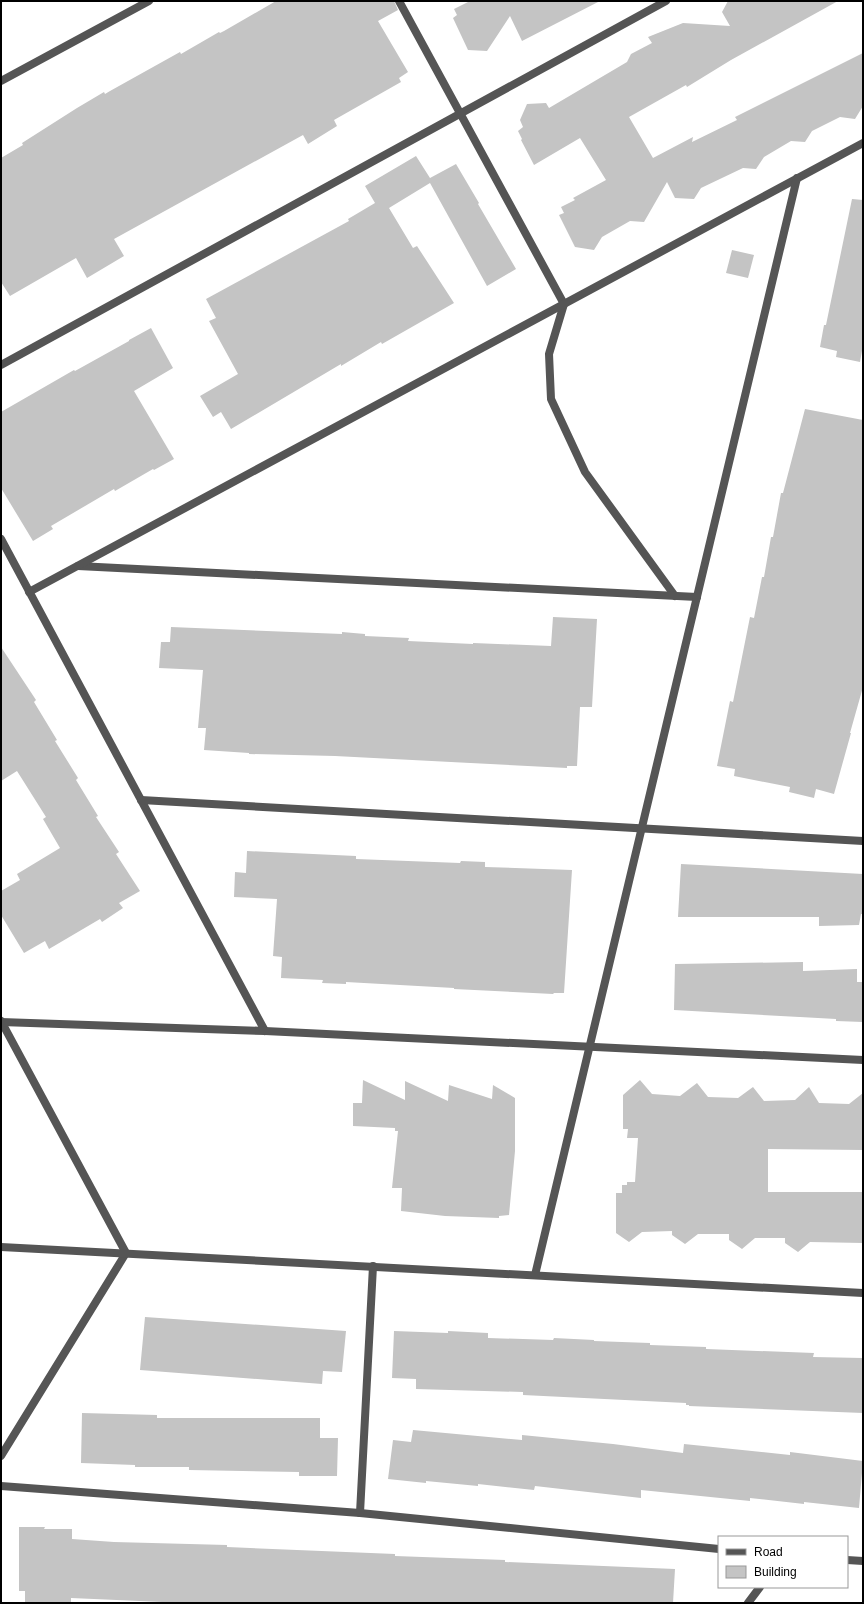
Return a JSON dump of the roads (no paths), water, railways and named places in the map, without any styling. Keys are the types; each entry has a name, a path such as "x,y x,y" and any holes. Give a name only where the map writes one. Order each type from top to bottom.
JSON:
{"street":[{"path":"1,80 149,1"},
{"path":"399,1 564,304 550,354 551,399 585,472 674,596"},
{"path":"1,365 666,1"},
{"path":"29,592 863,143"},
{"path":"535,1275 797,178"},
{"path":"1,539 265,1031"},
{"path":"77,566 697,597"},
{"path":"141,800 863,841"},
{"path":"1,1021 265,1031 863,1060"},
{"path":"1,1021 126,1253"},
{"path":"1,1247 863,1293"},
{"path":"1,1456 126,1253"},
{"path":"360,1513 373,1266"},
{"path":"1,1486 360,1513 718,1549"},
{"path":"848,1560 863,1561"},
{"path":"748,1603 759,1588"}]}
